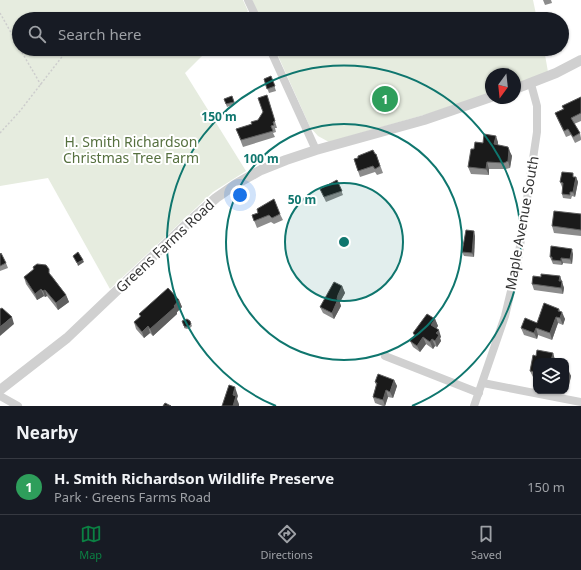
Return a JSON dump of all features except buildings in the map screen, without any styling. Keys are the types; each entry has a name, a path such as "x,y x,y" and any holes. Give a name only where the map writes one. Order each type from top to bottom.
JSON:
{"street":[{"path":"248,0 253,12"},
{"path":"273,56 316,150"},
{"path":"521,87 532,84 581,60"},
{"name":"Maple Avenue South","path":"474,406 483,383 518,266 538,118 532,84"},
{"name":"Greens Farms Road","path":"0,390 68,338 190,221 216,198 236,184 261,170 316,150 417,122 485,99"},
{"path":"385,356 479,393"},
{"path":"483,383 581,402"},
{"path":"0,396 18,406"}],"path":[{"path":"0,13 12,34"},
{"path":"25,56 41,85"},
{"path":"0,129 1,132 20,111 63,56"}],"green space":[{"name":"H. Smith Richardson Christmas Tree Farm","path":"0,0 243,0 248,11 247,12 12,12 12,56 202,56 185,73 246,171 213,192 110,289 48,178 0,186"},
{"path":"252,0 533,0 536,12 257,12"},
{"path":"278,56 545,56 548,72 521,82 521,68 485,68 485,95 424,115 329,142 318,136 310,127"}],"place":[{"name":"H. Smith Richardson Wildlife Preserve","path":"385,99"}]}
